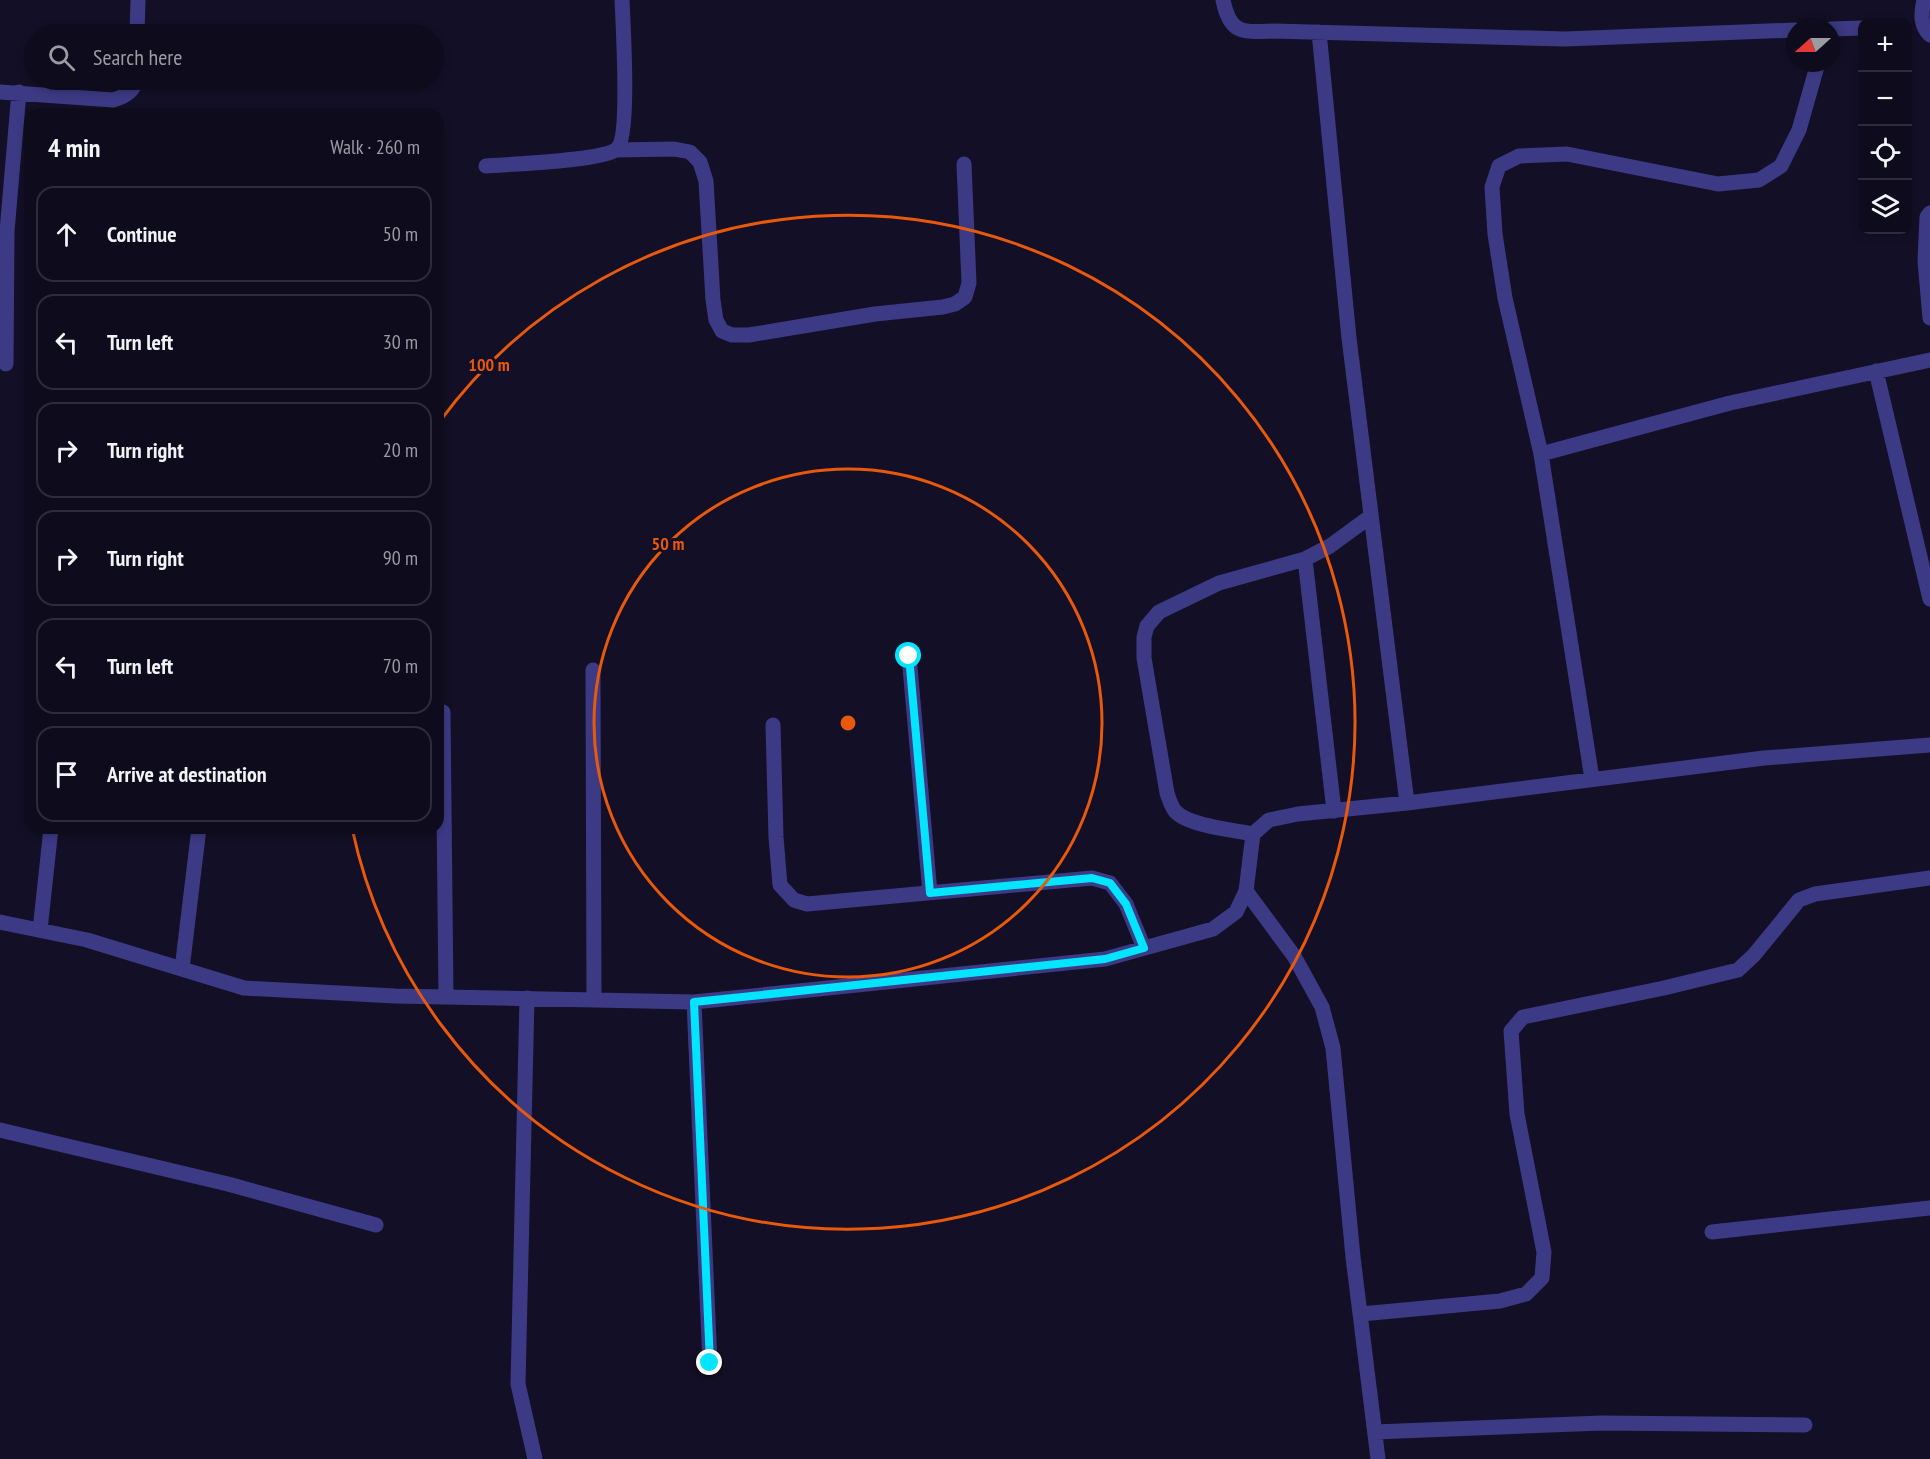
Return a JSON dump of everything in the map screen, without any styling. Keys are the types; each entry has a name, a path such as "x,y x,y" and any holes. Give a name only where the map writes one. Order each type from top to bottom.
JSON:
{"street":[{"path":"138,0 138,24"},
{"path":"616,150 623,140 624,120 622,0"},
{"path":"1223,0 1227,16 1234,27 1247,32 1565,39 1786,30"},
{"path":"1920,29 1924,0"},
{"path":"1840,29 1858,28"},
{"path":"1319,32 1349,338 1407,803"},
{"path":"1592,779 1541,454 1505,298 1495,234 1492,187 1499,166 1519,156 1567,154 1718,184 1759,180 1781,166 1799,130 1815,72"},
{"path":"0,92 113,100 121,98 131,90"},
{"path":"6,364 7,231 19,92"},
{"path":"486,166 597,156 616,150 674,149 690,153 700,162 706,181 716,320 722,331 732,335 749,335 875,314 944,307 965,297 969,283 964,165"},
{"path":"1930,213 1925,261 1930,318"},
{"path":"1541,454 1730,402 1930,360"},
{"path":"1876,371 1930,599"},
{"path":"1253,834 1181,817 1173,809 1167,793 1144,658 1144,637 1147,626 1159,612 1219,583 1305,559 1330,546 1371,516"},
{"path":"1305,559 1334,811"},
{"path":"909,656 930,893"},
{"path":"592,670 594,1000"},
{"path":"773,725 776,837 780,885 794,900 807,904 1092,878 1110,883 1126,904 1144,948"},
{"path":"0,922 87,940 244,988 446,997 694,1002 1105,959 1213,929 1236,912 1246,891 1253,834 1269,820 1298,814 1407,803 1764,758 1930,745"},
{"path":"444,807 446,997"},
{"path":"40,930 50,834"},
{"path":"182,969 198,834"},
{"path":"1361,1314 1500,1301 1526,1294 1542,1278 1544,1252 1517,1114 1512,1049 1511,1031 1523,1017 1738,970 1754,955 1799,900 1815,894 1930,878"},
{"path":"1246,891 1294,956 1322,1007 1333,1048 1378,1459"},
{"path":"527,998 518,1384 535,1459"},
{"path":"694,1002 710,1363"},
{"path":"0,1130 228,1184 376,1224"},
{"path":"1712,1232 1930,1206"},
{"path":"1375,1432 1602,1423 1805,1425"}],"route":[{"path":"710,1363 694,1002 1105,959 1144,948 1126,904 1110,883 1092,878 930,893 909,656"}]}
